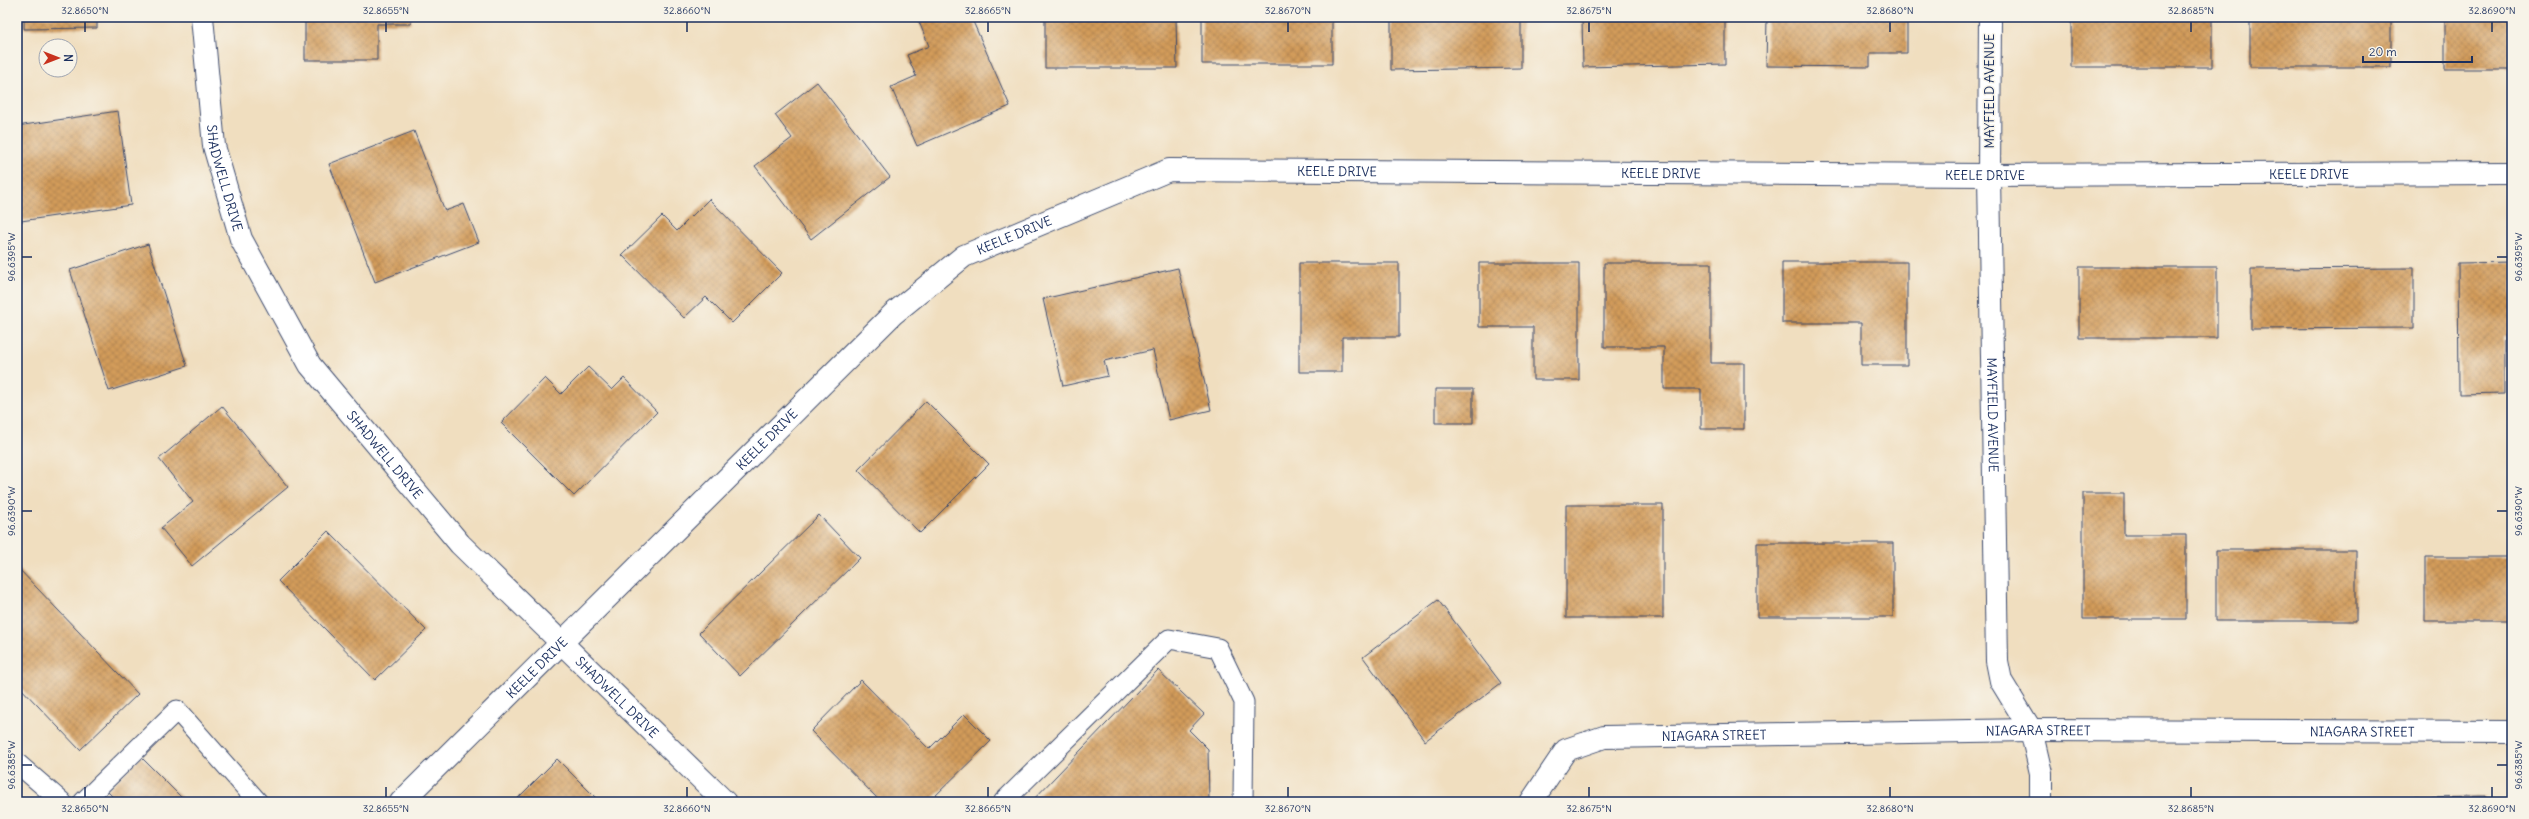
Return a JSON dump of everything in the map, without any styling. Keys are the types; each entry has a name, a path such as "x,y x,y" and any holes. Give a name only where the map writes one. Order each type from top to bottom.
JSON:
{"street":[{"name":"SHADWELL DRIVE","path":"202,17 214,146 241,239 310,365 460,544 725,802"},
{"name":"MAYFIELD AVENUE","path":"1990,17 1989,175 1997,661 2001,681 2031,730 2041,773 2041,802"},
{"name":"KEELE DRIVE","path":"401,802 893,314 964,256 1169,170 1989,175 2512,173"},
{"name":"NIAGARA STREET","path":"1531,802 1566,750 1604,737 2031,730 2512,732"}],"lane":[{"path":"1003,802 1169,639 1218,648 1244,702 1243,802"},
{"path":"83,802 177,710 258,802"},
{"path":"17,763 62,802"}],"building":[{"path":"24,17 97,17 97,28 24,29"},
{"path":"305,17 411,17 411,24 377,24 377,60 305,60"},
{"path":"917,17 971,17 1010,106 917,146 891,87 916,76 907,55 929,46"},
{"path":"1045,17 1176,17 1177,68 1045,68"},
{"path":"1202,17 1332,17 1332,64 1202,64"},
{"path":"1391,17 1521,17 1521,68 1391,70"},
{"path":"1582,17 1725,17 1725,64 1583,67"},
{"path":"1767,17 1907,17 1907,53 1870,53 1870,67 1766,66"},
{"path":"2071,17 2212,17 2212,67 2071,67"},
{"path":"2250,17 2391,17 2391,67 2250,67"},
{"path":"2445,17 2512,17 2512,69 2445,69"},
{"path":"817,82 890,177 811,239 755,166 792,138 775,115"},
{"path":"118,111 131,205 21,221 17,194 17,126"},
{"path":"414,131 445,211 464,204 479,242 375,282 329,164"},
{"path":"709,199 782,273 732,323 706,297 684,318 622,255 662,216 677,231"},
{"path":"148,244 187,366 109,391 70,270"},
{"path":"1782,262 1907,262 1907,365 1861,365 1861,323 1782,323"},
{"path":"2512,262 2512,335 2504,335 2504,393 2459,394 2458,263"},
{"path":"1299,263 1399,263 1399,337 1342,337 1342,372 1299,372"},
{"path":"1479,263 1579,263 1579,380 1533,380 1533,327 1479,327"},
{"path":"1604,263 1711,263 1711,363 1744,363 1744,429 1701,429 1701,389 1664,389 1664,347 1604,347"},
{"path":"2079,267 2217,267 2217,338 2079,338"},
{"path":"1178,268 1211,410 1169,420 1153,350 1104,361 1108,376 1063,386 1043,299"},
{"path":"2414,268 2414,328 2251,329 2251,269"},
{"path":"588,367 612,390 624,378 657,412 574,496 501,423 545,378 561,394"},
{"path":"1435,389 1473,389 1473,423 1435,423"},
{"path":"926,401 989,464 920,533 858,470"},
{"path":"222,406 288,487 192,566 161,528 193,502 159,459"},
{"path":"2083,493 2124,493 2124,535 2186,535 2186,619 2083,619"},
{"path":"1566,505 1663,505 1663,618 1566,618"},
{"path":"819,515 860,558 740,676 699,633"},
{"path":"328,531 426,630 375,680 278,581"},
{"path":"1757,543 1893,543 1893,617 1757,617"},
{"path":"2216,550 2356,550 2356,621 2216,621"},
{"path":"2425,557 2512,557 2512,621 2425,621"},
{"path":"17,567 138,694 80,750 17,684"},
{"path":"1438,600 1501,683 1425,741 1363,657"},
{"path":"1158,670 1204,714 1189,730 1208,749 1209,802 1031,802"},
{"path":"861,680 929,749 964,714 991,741 929,802 881,802 811,731"},
{"path":"141,757 186,802 118,802 107,791"},
{"path":"557,759 600,802 514,802"},
{"path":"2485,796 2485,802 2415,802 2415,797"}]}
